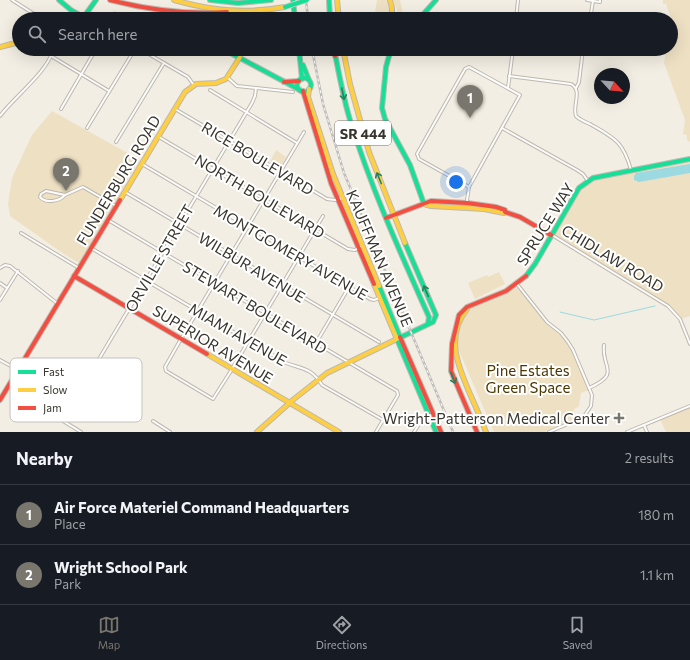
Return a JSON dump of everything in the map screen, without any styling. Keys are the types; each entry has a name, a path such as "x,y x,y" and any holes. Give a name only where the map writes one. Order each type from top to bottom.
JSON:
{"main road":[{"path":"59,0 74,12"},
{"path":"88,12 96,0"},
{"path":"110,0 152,9 197,12"},
{"path":"174,0 227,12 264,11 285,7 307,0"},
{"path":"210,0 245,3 271,0"},
{"path":"294,0 295,12"},
{"path":"329,0 330,12"},
{"path":"337,0 338,12"},
{"path":"390,0 392,12"},
{"path":"426,12 436,0"},
{"path":"0,47 12,44"},
{"path":"300,56 300,80 298,85 302,90"},
{"name":"SR 444","path":"335,56 345,102 363,159 386,218 429,317 428,324"},
{"name":"SR 444","path":"344,56 359,121 371,158 436,315 434,320 428,324"},
{"path":"386,218 424,204 410,165 385,119 382,108 386,67 389,56"},
{"path":"193,84 197,82 222,81 227,77 240,57 284,82 302,90 309,89 311,84 300,59"},
{"path":"284,82 305,78 309,80"},
{"name":"FUNDERBURG ROAD","path":"25,358 185,92 193,84"},
{"name":"KAUFFMAN AVENUE","path":"309,89 308,97 340,199 358,248 379,298 399,338"},
{"name":"KAUFFMAN AVENUE","path":"302,90 325,166 362,245 399,338 431,413 441,432"},
{"name":"SPRUCE WAY","path":"477,432 452,375 451,368 452,344 457,320 461,312 467,307 506,291 517,284 531,270 579,188 588,181 594,178 631,170 690,159"},
{"name":"CHIDLAW ROAD","path":"424,204 431,201 496,207 520,217 551,235"},
{"name":"CHIDLAW ROAD","path":"424,204 452,207 467,204"},
{"name":"SUPERIOR AVENUE","path":"74,276 339,432"},
{"name":"SPRUCE WAY","path":"472,305 460,318 455,344 455,353 459,367 486,432"},
{"path":"257,432 290,403 333,369 428,324"},
{"name":"FUNDERBURG ROAD","path":"0,400 10,384"},
{"name":"KAUFFMAN AVENUE","path":"431,413 436,432"}],"street":[{"path":"12,0 31,12"},
{"path":"517,12 518,0"},
{"path":"587,0 600,1"},
{"path":"591,12 593,1"},
{"path":"0,116 44,68 51,56 109,91"},
{"path":"61,109 92,56"},
{"path":"87,128 131,56"},
{"path":"152,56 188,78 193,84"},
{"path":"508,88 511,56"},
{"path":"582,56 579,82 576,88 576,116 620,144 627,156 631,170"},
{"path":"116,142 164,63"},
{"path":"467,204 468,188 520,95 472,67 466,68 417,156 419,159 468,188"},
{"path":"509,76 571,84 576,88"},
{"path":"227,77 237,86 293,92"},
{"name":"ORVILLE STREET","path":"99,358 246,113 254,99 256,88"},
{"path":"210,90 297,143"},
{"name":"RICE BOULEVARD","path":"175,109 327,199 340,199"},
{"path":"502,128 577,170 583,174 588,181"},
{"path":"304,132 197,311 165,368 166,372 212,399 232,369 323,216"},
{"name":"NORTH BOULEVARD","path":"158,137 350,250 358,248"},
{"name":"MONTGOMERY AVENUE","path":"142,164 370,299 379,298"},
{"path":"65,195 46,191 41,194 40,197 43,200 48,201 63,198 65,195 83,187 116,206"},
{"name":"WILBUR AVENUE","path":"125,192 379,342"},
{"name":"STEWART BOULEVARD","path":"108,220 397,391 399,393 398,396 383,420"},
{"path":"21,234 79,268"},
{"name":"CHIDLAW ROAD","path":"551,235 668,306 680,319 690,344"},
{"path":"358,248 362,245"},
{"name":"MIAMI AVENUE","path":"91,248 286,363 306,370 316,376 322,384 383,420"},
{"path":"0,268 7,265 18,271 58,304"},
{"path":"0,300 18,271"},
{"path":"0,283 7,288"},
{"path":"517,284 547,322 561,333 568,342 573,350 592,399 588,413 579,419 549,432"},
{"path":"316,343 350,287"},
{"path":"686,335 690,333"},
{"path":"589,388 602,382 607,376 608,366 603,351 604,345"},
{"path":"0,360 10,366"},
{"path":"627,432 690,406"},
{"path":"414,432 421,421 431,413"},
{"path":"376,432 383,420"},
{"path":"153,421 170,432"},
{"path":"66,422 81,432"},
{"path":"644,425 647,432"}],"green space":[{"path":"377,0 388,1 391,12 375,12"},
{"path":"393,0 400,0 403,12 397,12"},
{"path":"663,0 690,0 690,142 687,140 687,135 683,134 685,120 664,63 665,56 678,56 678,12 669,12 666,4 663,4"},
{"path":"52,111 140,160 79,263 10,216 8,204 12,178 32,135"},
{"path":"276,150 286,157 280,168 270,162"},
{"path":"690,161 690,316 681,319 671,307 556,235 555,231 578,191 592,180"},
{"path":"499,272 505,284 475,299 468,283"},
{"name":"Pine Estates Green Space","path":"517,288 520,289 545,323 558,333 570,346 589,390 581,393 579,406 573,410 577,418 544,432 494,432 456,344 461,320 466,312 472,307"},
{"path":"690,408 690,432 666,432 660,419"}],"water":[{"path":"690,164 690,173 639,182 634,180 636,173"}],"waterway":[{"path":"0,49 12,46"},
{"path":"560,312 594,320 655,306"}],"railway":[{"path":"306,0 307,12"},
{"path":"313,56 323,104 344,173 453,432"}],"traffic: fast":[{"path":"59,0 75,12"},
{"path":"87,12 96,0"},
{"path":"210,0 238,3 271,0"},
{"path":"293,0 294,12"},
{"path":"285,7 307,0"},
{"path":"329,0 330,12"},
{"path":"425,12 436,0"},
{"path":"236,56 300,90"},
{"path":"300,56 302,79"},
{"path":"335,56 345,103 358,145 386,220 429,317 428,324"},
{"path":"389,56 386,67 382,108 385,119 410,165 424,204"},
{"path":"303,65 309,80"},
{"path":"304,78 309,80 311,85 309,90 304,92 299,90 297,85 299,80 304,78"},
{"path":"526,276 535,264 579,188 593,178 690,159"},
{"path":"405,243 436,315 433,322 397,339 436,432"},
{"path":"379,286 400,337"}],"traffic: slow":[{"path":"174,0 202,7 243,11 285,7"},
{"path":"337,0 338,12"},
{"path":"390,0 392,12"},
{"path":"0,47 12,44"},
{"path":"344,56 350,84 369,152 405,243"},
{"path":"120,200 185,92 196,84 216,83 226,79 240,57"},
{"path":"309,89 308,97 333,174 379,286"},
{"path":"424,204 431,206 484,209 505,212"},
{"path":"257,432 294,399 327,373 397,339 374,284"},
{"path":"467,309 456,330 456,352 461,373 486,432"},
{"path":"207,354 339,432"}],"traffic: jam":[{"path":"110,0 139,7 183,12"},
{"path":"284,82 299,81"},
{"path":"303,91 331,183 374,284"},
{"path":"25,358 120,200"},
{"path":"386,218 431,201 467,203 496,207 505,210 505,212 520,217 551,235"},
{"path":"74,276 207,354"},
{"path":"477,432 451,371 452,344 459,315 467,307 506,291 526,276"},
{"path":"400,337 441,432"},
{"path":"0,400 10,383"}],"place":[{"name":"Air Force Materiel Command Headquarters","path":"470,118"},
{"name":"Wright School Park","path":"66,191"},
{"name":"Wright-Patterson Medical Center","path":"619,418"}]}
